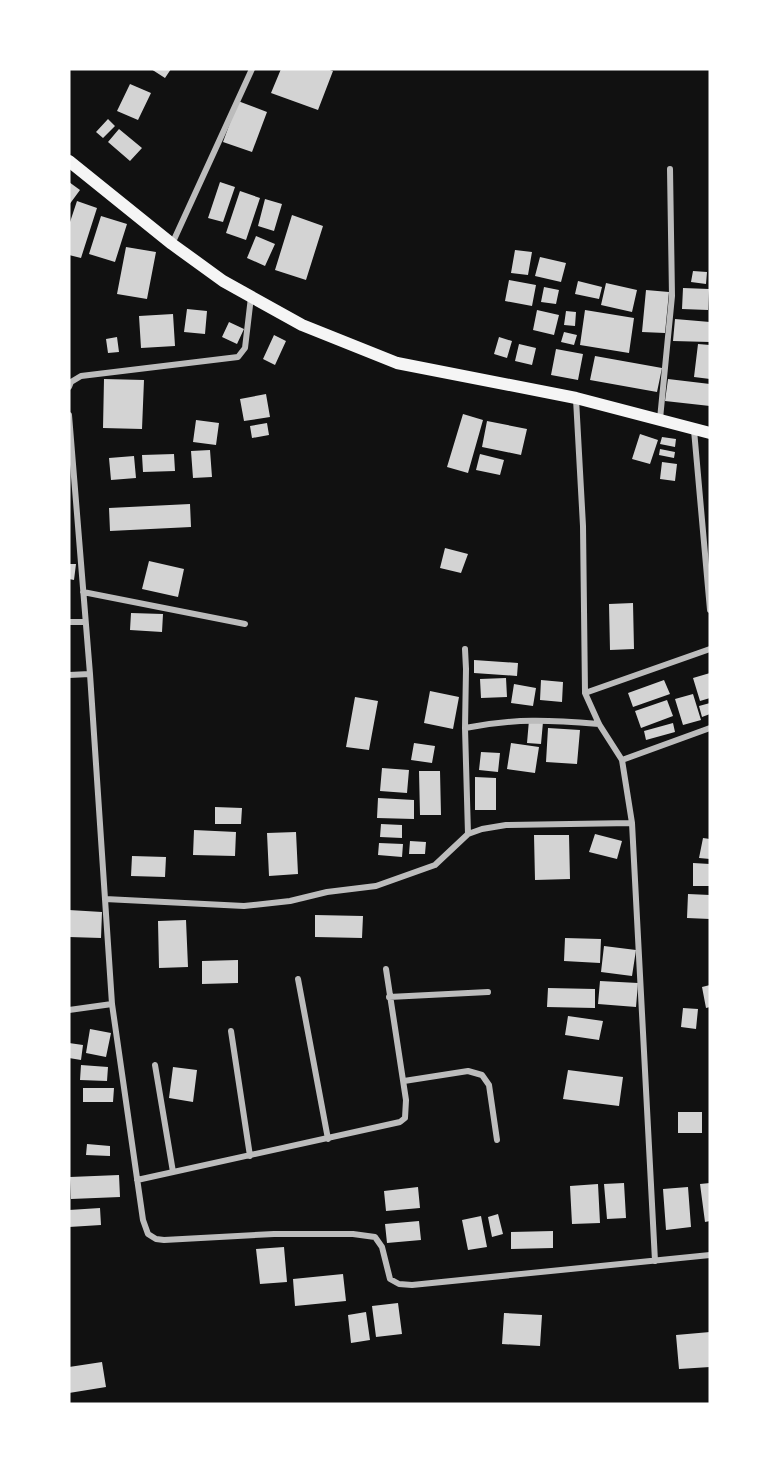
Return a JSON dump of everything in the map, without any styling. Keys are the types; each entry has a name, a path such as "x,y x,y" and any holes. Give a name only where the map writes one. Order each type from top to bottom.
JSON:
{"main road":[{"path":"69,161 172,244 223,281 302,325 397,363 576,398 710,434"}],"street":[{"path":"172,244 252,69"},
{"path":"660,421 672,296 670,169"},
{"path":"69,387 71,382 81,376 238,357 245,348 251,297"},
{"path":"576,398 583,526 585,693 600,724 622,760 632,823 655,1261"},
{"path":"69,416 90,674 112,1004 137,1180 145,1229 148,1234 156,1239 274,1234 353,1234 375,1237 382,1247 390,1279 399,1284 412,1285 710,1255"},
{"path":"694,430 710,609"},
{"path":"83,592 245,624"},
{"path":"69,622 85,622"},
{"path":"585,693 710,648"},
{"path":"465,649 468,834"},
{"path":"69,675 90,674"},
{"path":"465,728 504,720 532,719 600,724"},
{"path":"622,760 710,728"},
{"path":"105,899 244,906 290,901 327,892 376,886 435,865 468,834 482,829 506,825 632,823"},
{"path":"137,1180 328,1139 400,1122 405,1118 404,1081 386,969"},
{"path":"298,979 328,1139"},
{"path":"389,997 488,992"},
{"path":"69,1010 112,1004"},
{"path":"231,1031 250,1156"},
{"path":"155,1065 173,1172"},
{"path":"404,1081 468,1071 482,1075 489,1085 497,1140"}],"building":[{"path":"151,69 171,69 165,78"},
{"path":"281,69 333,71 318,110 271,93"},
{"path":"130,84 151,93 138,120 117,111"},
{"path":"238,101 267,112 252,152 223,142"},
{"path":"108,119 115,126 103,138 96,132"},
{"path":"119,129 142,148 130,161 108,142"},
{"path":"69,182 80,190 69,205"},
{"path":"220,182 235,187 223,222 208,218"},
{"path":"240,191 260,198 246,240 226,233"},
{"path":"265,199 282,204 274,231 258,226"},
{"path":"77,201 97,208 81,258 69,255 69,225"},
{"path":"292,215 323,226 306,280 275,270"},
{"path":"101,216 127,224 115,262 89,254"},
{"path":"256,236 275,244 265,266 247,258"},
{"path":"126,247 156,252 147,299 117,294"},
{"path":"515,250 532,252 528,275 511,273"},
{"path":"540,257 566,263 561,282 535,276"},
{"path":"693,271 707,272 706,284 691,282"},
{"path":"509,280 536,285 532,306 505,301"},
{"path":"578,281 602,287 599,299 575,294"},
{"path":"606,283 637,290 632,312 601,305"},
{"path":"544,287 559,290 556,304 541,302"},
{"path":"683,288 709,289 708,310 682,309"},
{"path":"646,290 669,292 665,333 642,332"},
{"path":"187,309 207,311 205,334 184,332"},
{"path":"537,310 559,315 554,335 533,330"},
{"path":"585,310 634,318 629,353 580,345"},
{"path":"566,311 576,312 575,326 564,325"},
{"path":"173,314 175,346 141,348 139,316"},
{"path":"675,319 710,322 710,342 673,341"},
{"path":"229,322 244,329 237,344 222,337"},
{"path":"564,332 577,335 574,345 561,342"},
{"path":"274,335 286,341 275,365 263,359"},
{"path":"117,337 119,352 108,353 106,339"},
{"path":"499,337 512,341 507,358 494,354"},
{"path":"519,344 536,348 532,365 515,361"},
{"path":"698,344 710,345 710,379 694,377"},
{"path":"556,349 583,354 578,380 551,375"},
{"path":"595,356 662,368 657,392 590,380"},
{"path":"104,379 144,380 142,429 103,428"},
{"path":"668,379 710,384 710,406 665,401"},
{"path":"266,394 270,417 244,421 240,399"},
{"path":"463,414 483,420 468,473 447,467"},
{"path":"196,420 219,423 216,445 193,442"},
{"path":"487,421 527,429 521,455 482,447"},
{"path":"267,423 269,435 252,438 250,426"},
{"path":"640,434 658,440 650,464 632,459"},
{"path":"662,437 676,439 675,447 660,444"},
{"path":"660,449 675,452 674,458 659,455"},
{"path":"210,450 212,477 193,478 191,451"},
{"path":"174,454 175,471 143,472 142,455"},
{"path":"480,454 504,460 500,475 476,470"},
{"path":"134,456 136,478 111,480 109,458"},
{"path":"662,462 677,464 675,481 660,479"},
{"path":"190,504 191,527 110,531 109,508"},
{"path":"445,548 468,554 461,573 440,568"},
{"path":"149,561 184,569 178,597 142,589"},
{"path":"69,564 76,564 74,580 69,579"},
{"path":"633,603 634,649 610,650 609,604"},
{"path":"131,613 163,614 162,632 130,630"},
{"path":"474,660 518,663 517,676 474,673"},
{"path":"710,673 710,698 700,701 693,678"},
{"path":"506,678 507,697 481,698 480,679"},
{"path":"541,680 563,682 562,702 540,700"},
{"path":"664,680 670,694 633,707 628,693"},
{"path":"514,684 536,688 533,706 511,703"},
{"path":"430,691 459,697 453,729 424,723"},
{"path":"693,694 701,720 683,725 675,699"},
{"path":"355,697 378,701 369,750 346,747"},
{"path":"667,700 673,716 641,728 635,711"},
{"path":"710,703 710,714 702,717 699,706"},
{"path":"529,720 543,722 541,744 527,743"},
{"path":"673,723 675,732 646,740 644,731"},
{"path":"548,728 580,730 577,764 546,762"},
{"path":"414,743 435,746 432,763 411,760"},
{"path":"511,743 539,747 535,773 507,769"},
{"path":"481,752 500,753 498,772 479,770"},
{"path":"382,768 409,770 407,793 380,791"},
{"path":"419,771 440,771 441,815 420,815"},
{"path":"475,777 496,778 496,810 475,810"},
{"path":"378,798 414,800 414,819 377,818"},
{"path":"215,807 242,808 241,824 215,824"},
{"path":"381,824 402,825 402,838 380,837"},
{"path":"194,830 236,832 235,856 193,855"},
{"path":"296,832 298,874 269,876 267,833"},
{"path":"595,834 622,841 617,859 589,852"},
{"path":"534,835 569,835 570,879 535,880"},
{"path":"703,838 710,839 710,859 699,858"},
{"path":"410,841 426,842 425,854 409,854"},
{"path":"379,843 403,844 402,857 378,855"},
{"path":"132,856 166,857 165,877 131,876"},
{"path":"693,863 710,864 710,886 693,886"},
{"path":"688,894 710,895 710,919 687,918"},
{"path":"69,910 102,912 101,938 69,937"},
{"path":"315,915 363,916 362,938 315,937"},
{"path":"186,920 188,967 159,968 158,921"},
{"path":"565,938 601,939 600,963 564,961"},
{"path":"604,946 636,950 632,976 601,972"},
{"path":"238,960 238,983 202,984 202,961"},
{"path":"600,981 638,983 636,1007 598,1004"},
{"path":"710,985 710,1007 706,1008 702,987"},
{"path":"548,988 595,989 595,1008 547,1007"},
{"path":"683,1008 698,1009 696,1029 681,1027"},
{"path":"568,1016 603,1021 599,1040 565,1035"},
{"path":"90,1029 111,1033 106,1057 86,1053"},
{"path":"69,1043 83,1045 81,1060 69,1058"},
{"path":"81,1065 108,1067 107,1081 80,1080"},
{"path":"173,1067 197,1070 193,1102 169,1098"},
{"path":"568,1070 623,1077 619,1106 563,1099"},
{"path":"83,1088 114,1088 113,1102 83,1102"},
{"path":"678,1112 702,1112 702,1133 678,1133"},
{"path":"87,1144 110,1146 110,1156 86,1155"},
{"path":"119,1175 120,1197 71,1199 70,1177"},
{"path":"624,1183 626,1218 607,1219 604,1184"},
{"path":"710,1183 710,1221 705,1222 700,1184"},
{"path":"598,1184 600,1223 572,1224 570,1186"},
{"path":"418,1187 420,1208 386,1211 384,1191"},
{"path":"688,1187 691,1227 666,1230 663,1189"},
{"path":"100,1208 101,1225 69,1227 69,1210"},
{"path":"498,1214 503,1234 492,1237 488,1217"},
{"path":"481,1216 487,1247 468,1250 462,1220"},
{"path":"419,1221 421,1240 387,1243 385,1224"},
{"path":"553,1231 553,1248 511,1249 511,1232"},
{"path":"284,1247 287,1282 260,1284 256,1249"},
{"path":"343,1274 346,1301 295,1306 293,1279"},
{"path":"398,1303 402,1334 376,1337 372,1306"},
{"path":"366,1312 370,1340 351,1343 348,1315"},
{"path":"504,1313 542,1315 540,1346 502,1344"},
{"path":"710,1332 710,1367 679,1369 676,1335"},
{"path":"102,1362 106,1387 69,1393 69,1367"}]}
